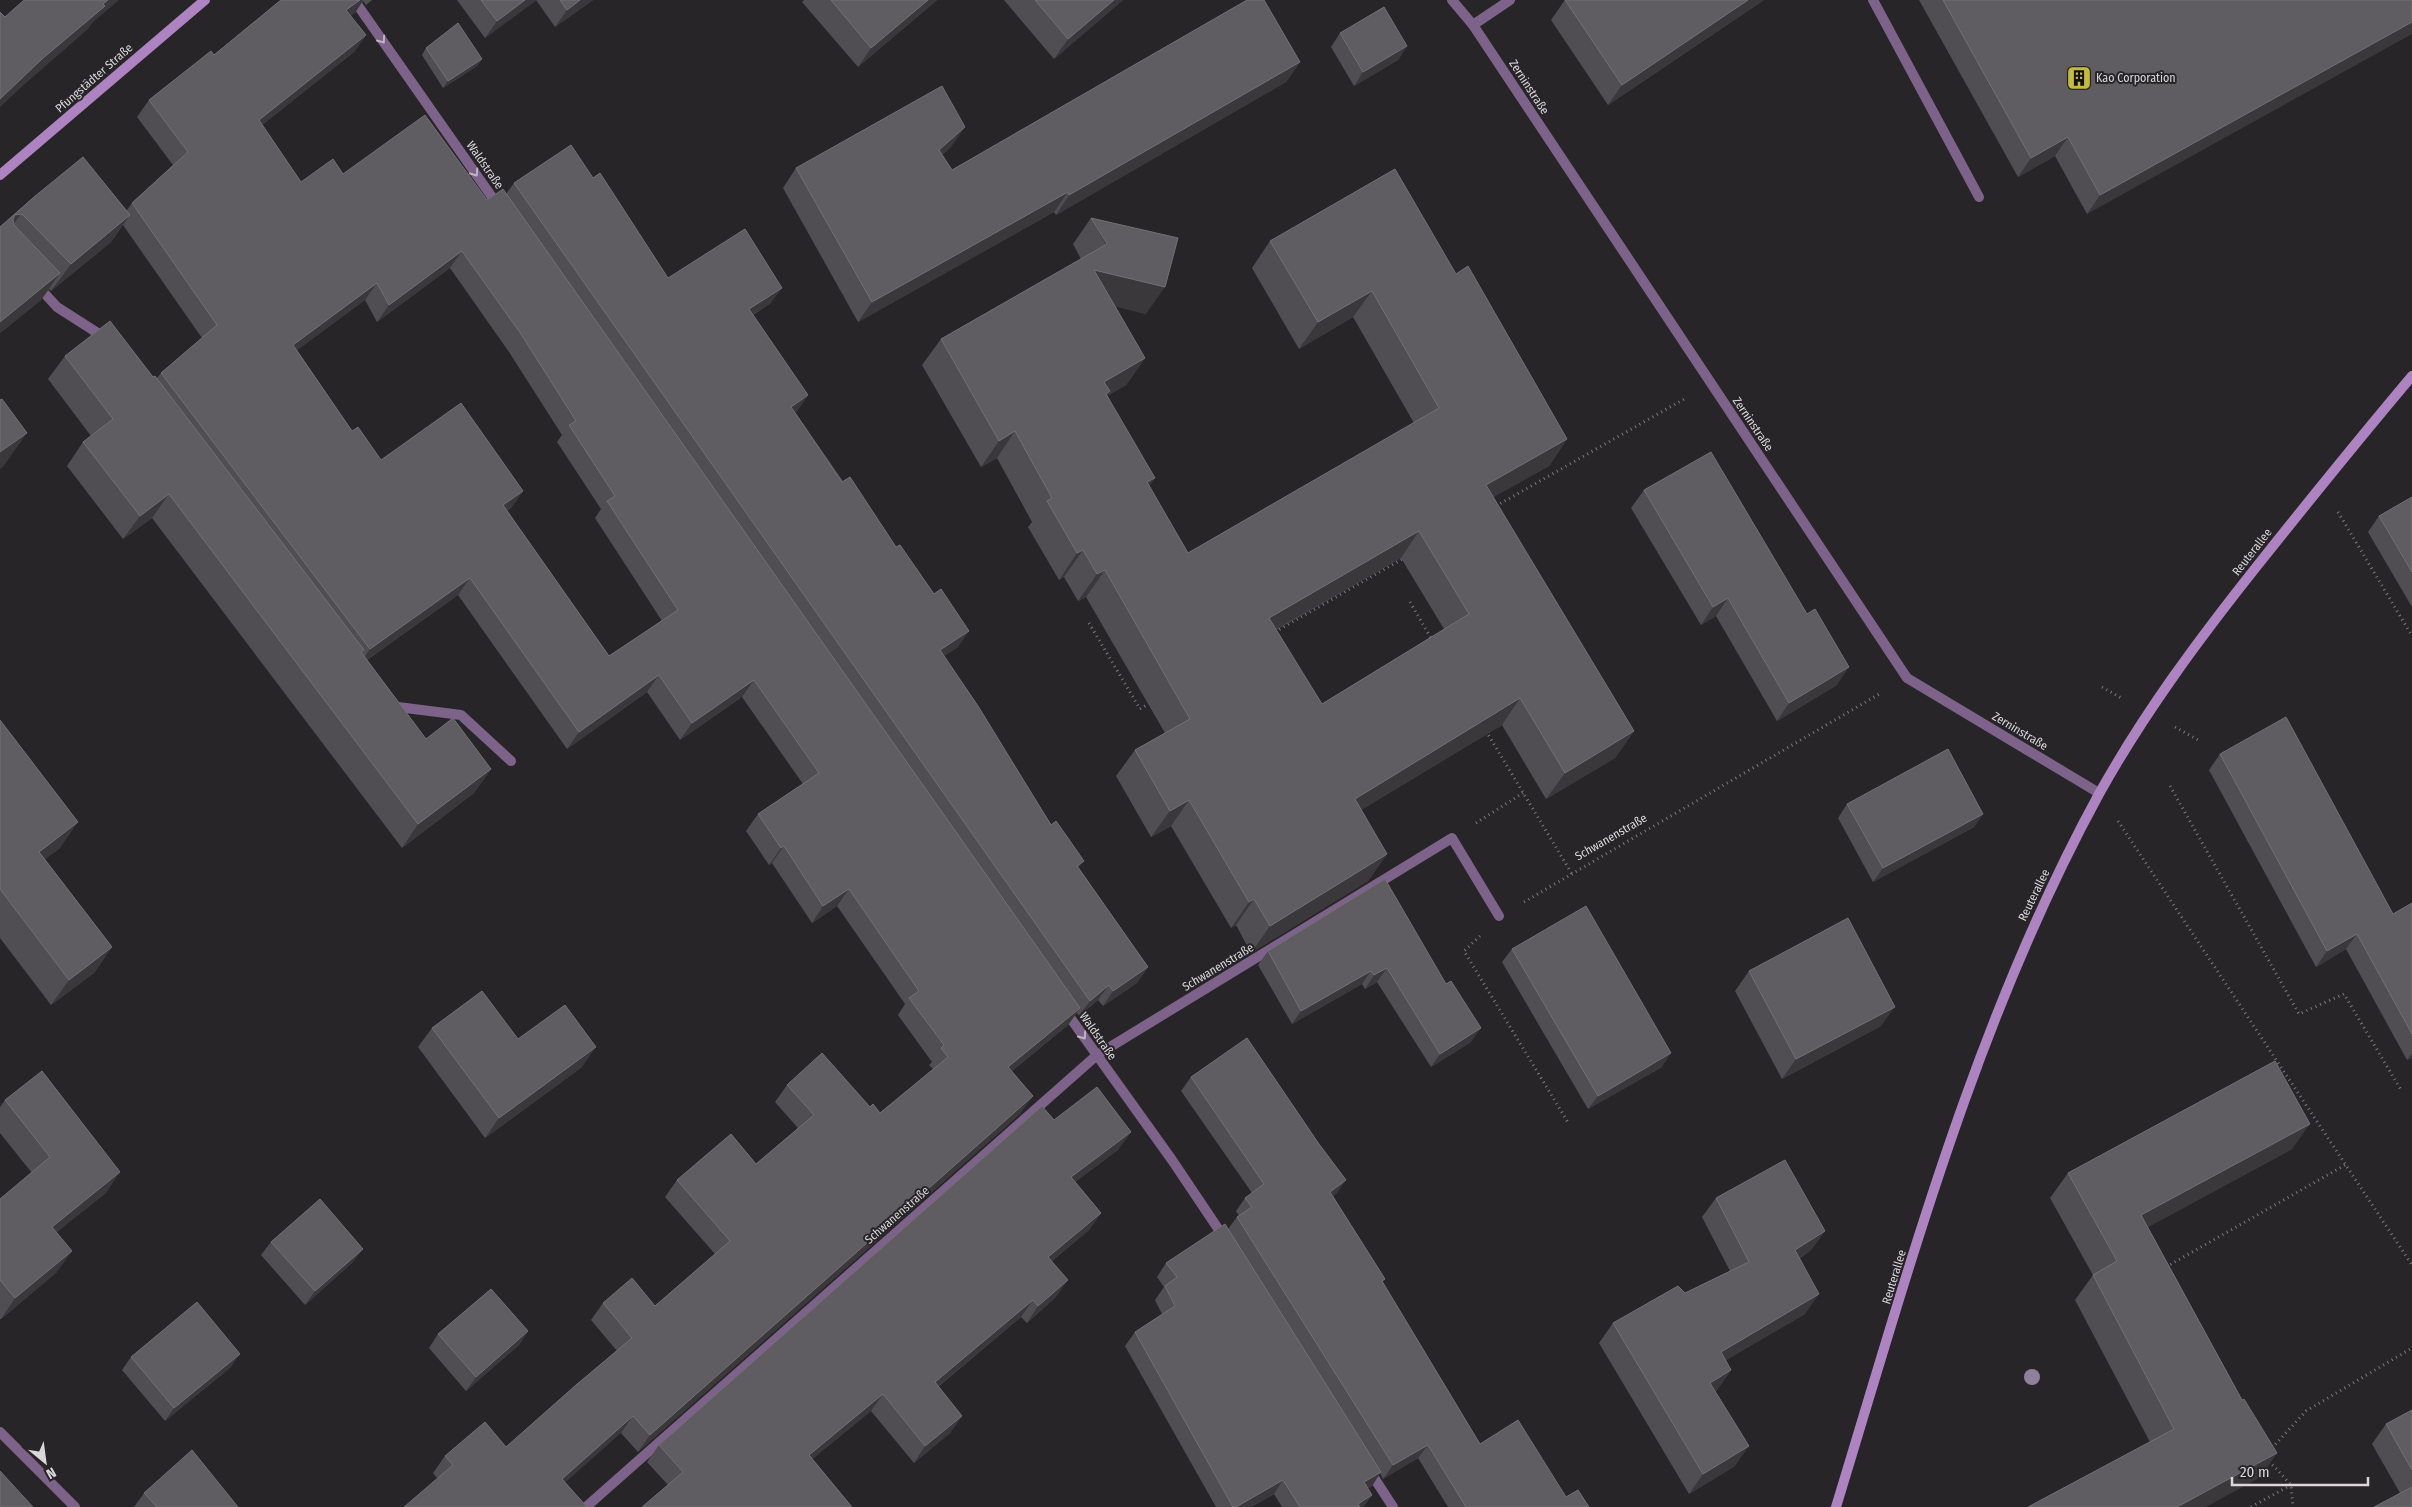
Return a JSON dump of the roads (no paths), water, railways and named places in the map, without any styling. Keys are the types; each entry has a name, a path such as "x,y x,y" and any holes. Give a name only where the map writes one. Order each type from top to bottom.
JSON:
{"street":[{"name":"Pfungstädter Straße","path":"0,175 205,0"},
{"name":"Waldstraße","path":"354,0 508,219"},
{"name":"Zerninstraße","path":"1452,0 1473,25 1908,678 2100,793"},
{"path":"1473,25 1510,0"},
{"path":"1873,0 1980,197"},
{"path":"26,274 57,307 108,339 114,347"},
{"name":"Reuterallee","path":"1836,1507 1956,1121 2036,918 2100,793 2175,672 2322,483 2412,376"},
{"path":"379,705 461,715 511,761"},
{"name":"Schwanenstraße","path":"586,1507 1097,1055 1452,838 1499,916"},
{"name":"Waldstraße","path":"1056,999 1232,1250"},
{"path":"0,1432 75,1507"},
{"path":"1362,1457 1393,1507"}],"place":[{"name":"Kao Corporation","path":"2079,78"}]}
